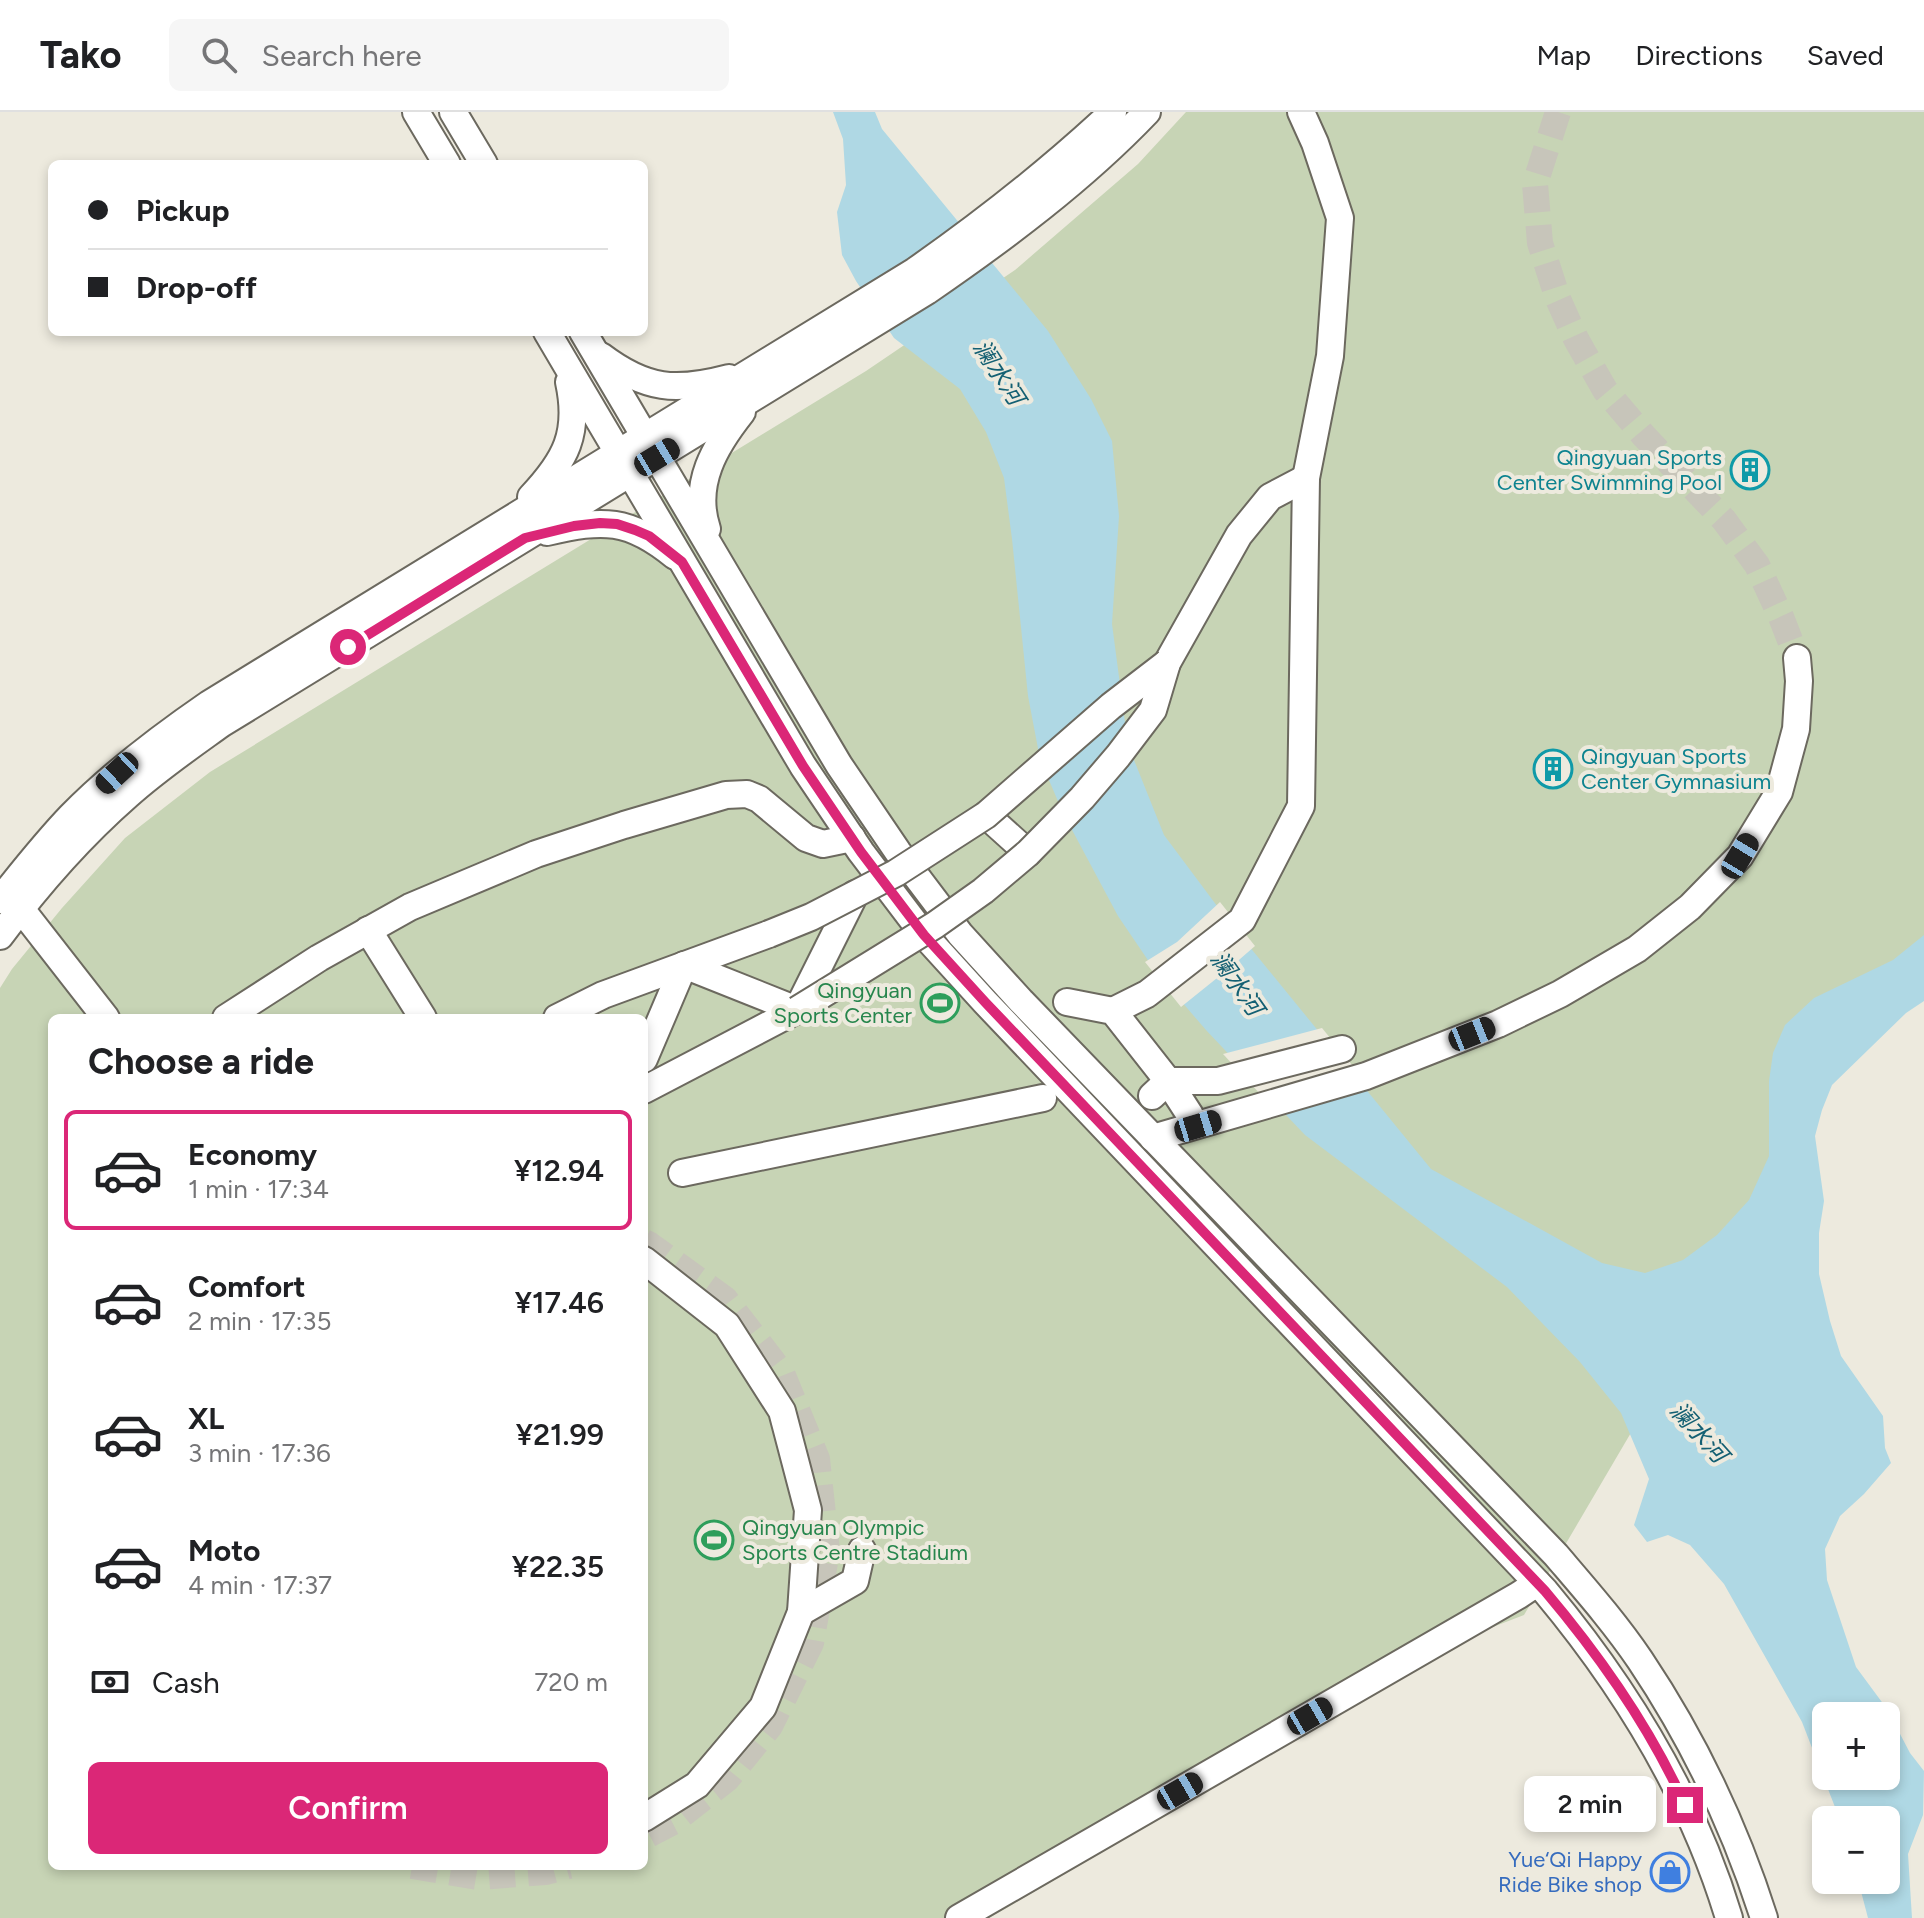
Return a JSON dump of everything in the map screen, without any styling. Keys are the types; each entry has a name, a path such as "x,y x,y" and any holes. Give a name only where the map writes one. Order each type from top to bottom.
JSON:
{"street":[{"path":"416,112 445,160"},
{"path":"453,112 482,160"},
{"path":"589,341 617,368 655,385 697,385 727,379 759,367 868,315 927,291 1113,112"},
{"path":"981,239 1091,165 1147,112"},
{"path":"1067,1002 1113,1011 1147,994 1242,920 1301,806 1306,478 1330,356 1340,218 1315,143 1301,112"},
{"path":"651,446 754,398 868,315"},
{"path":"549,336 803,766 924,935 1537,1583 1580,1633 1620,1689 1676,1785 1703,1846 1729,1918"},
{"path":"589,341 839,765 898,852 960,934 1021,1001 1556,1555 1605,1612 1640,1660 1704,1771 1733,1833 1764,1918"},
{"path":"519,527 570,438 573,402 565,363"},
{"path":"0,936 10,904 45,878 129,793 173,758 519,527 651,446 759,367"},
{"path":"717,559 704,520 703,483 723,436 754,398"},
{"path":"648,1088 797,1010 935,925 983,891 1028,853 1082,798 1153,710 1167,663 1239,535 1270,497 1306,478"},
{"path":"519,527 617,524 649,536 682,562"},
{"path":"1153,1138 1366,1076 1498,1024 1560,994 1637,949 1690,907 1740,856 1779,792 1796,729 1797,658"},
{"path":"565,1014 603,995 811,917 896,873 986,815 1111,706 1167,663"},
{"path":"232,1014 319,958 410,907 536,854 726,795 747,794 759,799 806,838 823,844 852,838"},
{"path":"986,815 1028,853"},
{"path":"797,1010 855,894"},
{"path":"10,904 103,1014"},
{"path":"368,930 420,1014"},
{"path":"684,965 797,1010"},
{"path":"648,1050 684,965"},
{"path":"1113,1011 1160,1089 1190,1115"},
{"path":"1160,1089 1218,1081 1342,1049"},
{"path":"682,1173 1043,1098"},
{"path":"648,1263 727,1325 782,1411 808,1510 801,1612 763,1707 697,1785 648,1816"},
{"path":"801,1612 855,1581 862,1550"},
{"path":"959,1918 1537,1583"}],"green space":[{"name":"Qingyuan Sports Center","path":"1186,112 1924,112 1924,966 1851,1028 1784,1172 1524,1615 1485,1630 989,1918 0,1918 0,988 62,908 125,838 210,772 866,371 1015,270 1138,164"}],"water":[{"name":"澜水河","path":"833,112 875,112 882,129 1048,331 1091,399 1112,441 1119,516 1112,624 1128,745 1164,835 1226,918 1431,1169 1602,1263 1645,1273 1683,1260 1717,1235 1749,1200 1769,1156 1769,1081 1773,1053 1785,1025 1814,998 1893,960 1924,935 1924,1001 1906,1013 1832,1085 1815,1136 1824,1201 1819,1233 1819,1274 1841,1356 1883,1416 1885,1448 1891,1463 1840,1516 1825,1549 1827,1580 1856,1667 1882,1702 1812,1702 1812,1748 1802,1722 1724,1584 1690,1545 1668,1535 1647,1542 1634,1525 1649,1479 1621,1413 1580,1362 1507,1287 1305,1135 1156,972 1118,916 1063,813 1040,759 1028,696 1004,478 986,432 960,389 894,338 856,281 842,255 837,212 846,185 843,139"},
{"path":"1900,1734 1924,1771 1923,1815 1908,1854 1912,1918 1868,1918 1862,1894 1900,1894 1900,1806 1835,1806 1828,1790 1900,1790"}],"pier":[{"path":"1220,902 1255,946 1181,1007 1145,962 1177,942"},
{"path":"1322,1028 1369,1086 1277,1112 1223,1054"}],"tunnel":[{"path":"1558,112 1535,184 1540,243 1558,299 1605,390 1724,520 1757,565 1797,658"},
{"path":"648,1244 725,1299 782,1373 817,1459 827,1551 811,1643 770,1726 727,1779 673,1822 648,1835"},
{"path":"436,1870 478,1877 554,1870"}],"place":[{"name":"Qingyuan Sports Center Swimming Pool","path":"1750,470"},
{"name":"Qingyuan Sports Center Gymnasium","path":"1553,769"},
{"name":"Qingyuan Sports Center","path":"940,1003"},
{"name":"Qingyuan Olympic Sports Centre Stadium","path":"714,1540"},
{"name":"Yue‘Qi Happy Ride Bike shop","path":"1670,1872"}],"route":[{"path":"348,647 525,538 574,526 617,524 649,536 682,562 803,766 861,852 924,935 1545,1591 1620,1689 1685,1805"}]}
